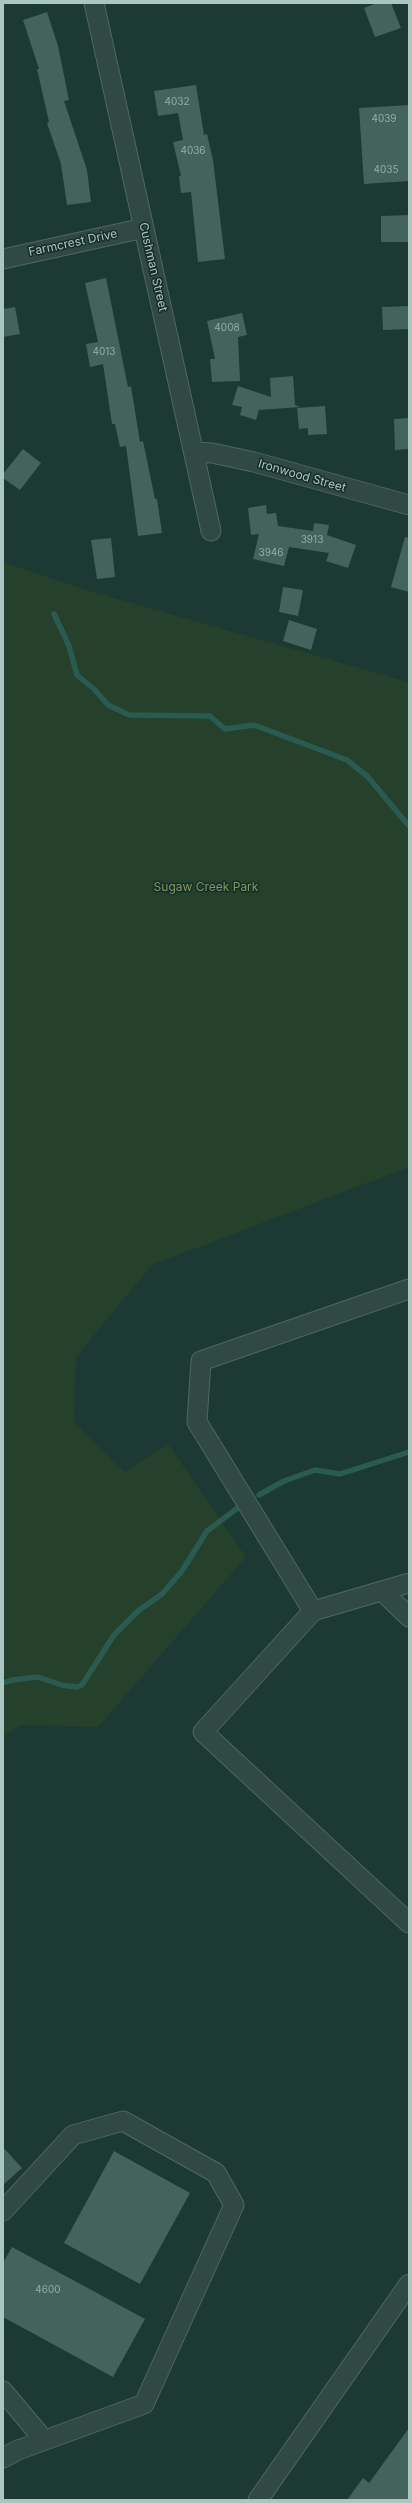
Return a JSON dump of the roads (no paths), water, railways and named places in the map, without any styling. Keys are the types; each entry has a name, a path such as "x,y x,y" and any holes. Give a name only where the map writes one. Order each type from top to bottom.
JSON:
{"street":[{"name":"Cushman Street","path":"94,3 211,531"},
{"name":"Farmcrest Drive","path":"3,259 144,228"},
{"name":"Ironwood Street","path":"194,452 212,453 254,462 409,506"},
{"path":"313,1611 197,1422 201,1361 409,1289"},
{"path":"409,1583 313,1611 203,1732 409,1923"},
{"path":"382,1591 409,1617"},
{"path":"3,2211 73,2135 123,2121 216,2173 234,2205 144,2404 44,2440 18,2450 3,2458"},
{"path":"258,2500 409,2284"},
{"path":"3,2391 44,2440"}],"waterway":[{"path":"54,614 69,646 77,675 95,690 108,705 129,715 210,716 225,729 254,725 347,760 367,776 409,826"},
{"path":"259,1495 284,1481 315,1470 340,1474 409,1452"},
{"path":"3,1683 12,1680 38,1677 62,1685 77,1687 82,1685 114,1635 138,1611 162,1594 182,1571 207,1531 239,1507"}],"park label":[{"name":"Sugaw Creek Park","path":"206,887"}]}
